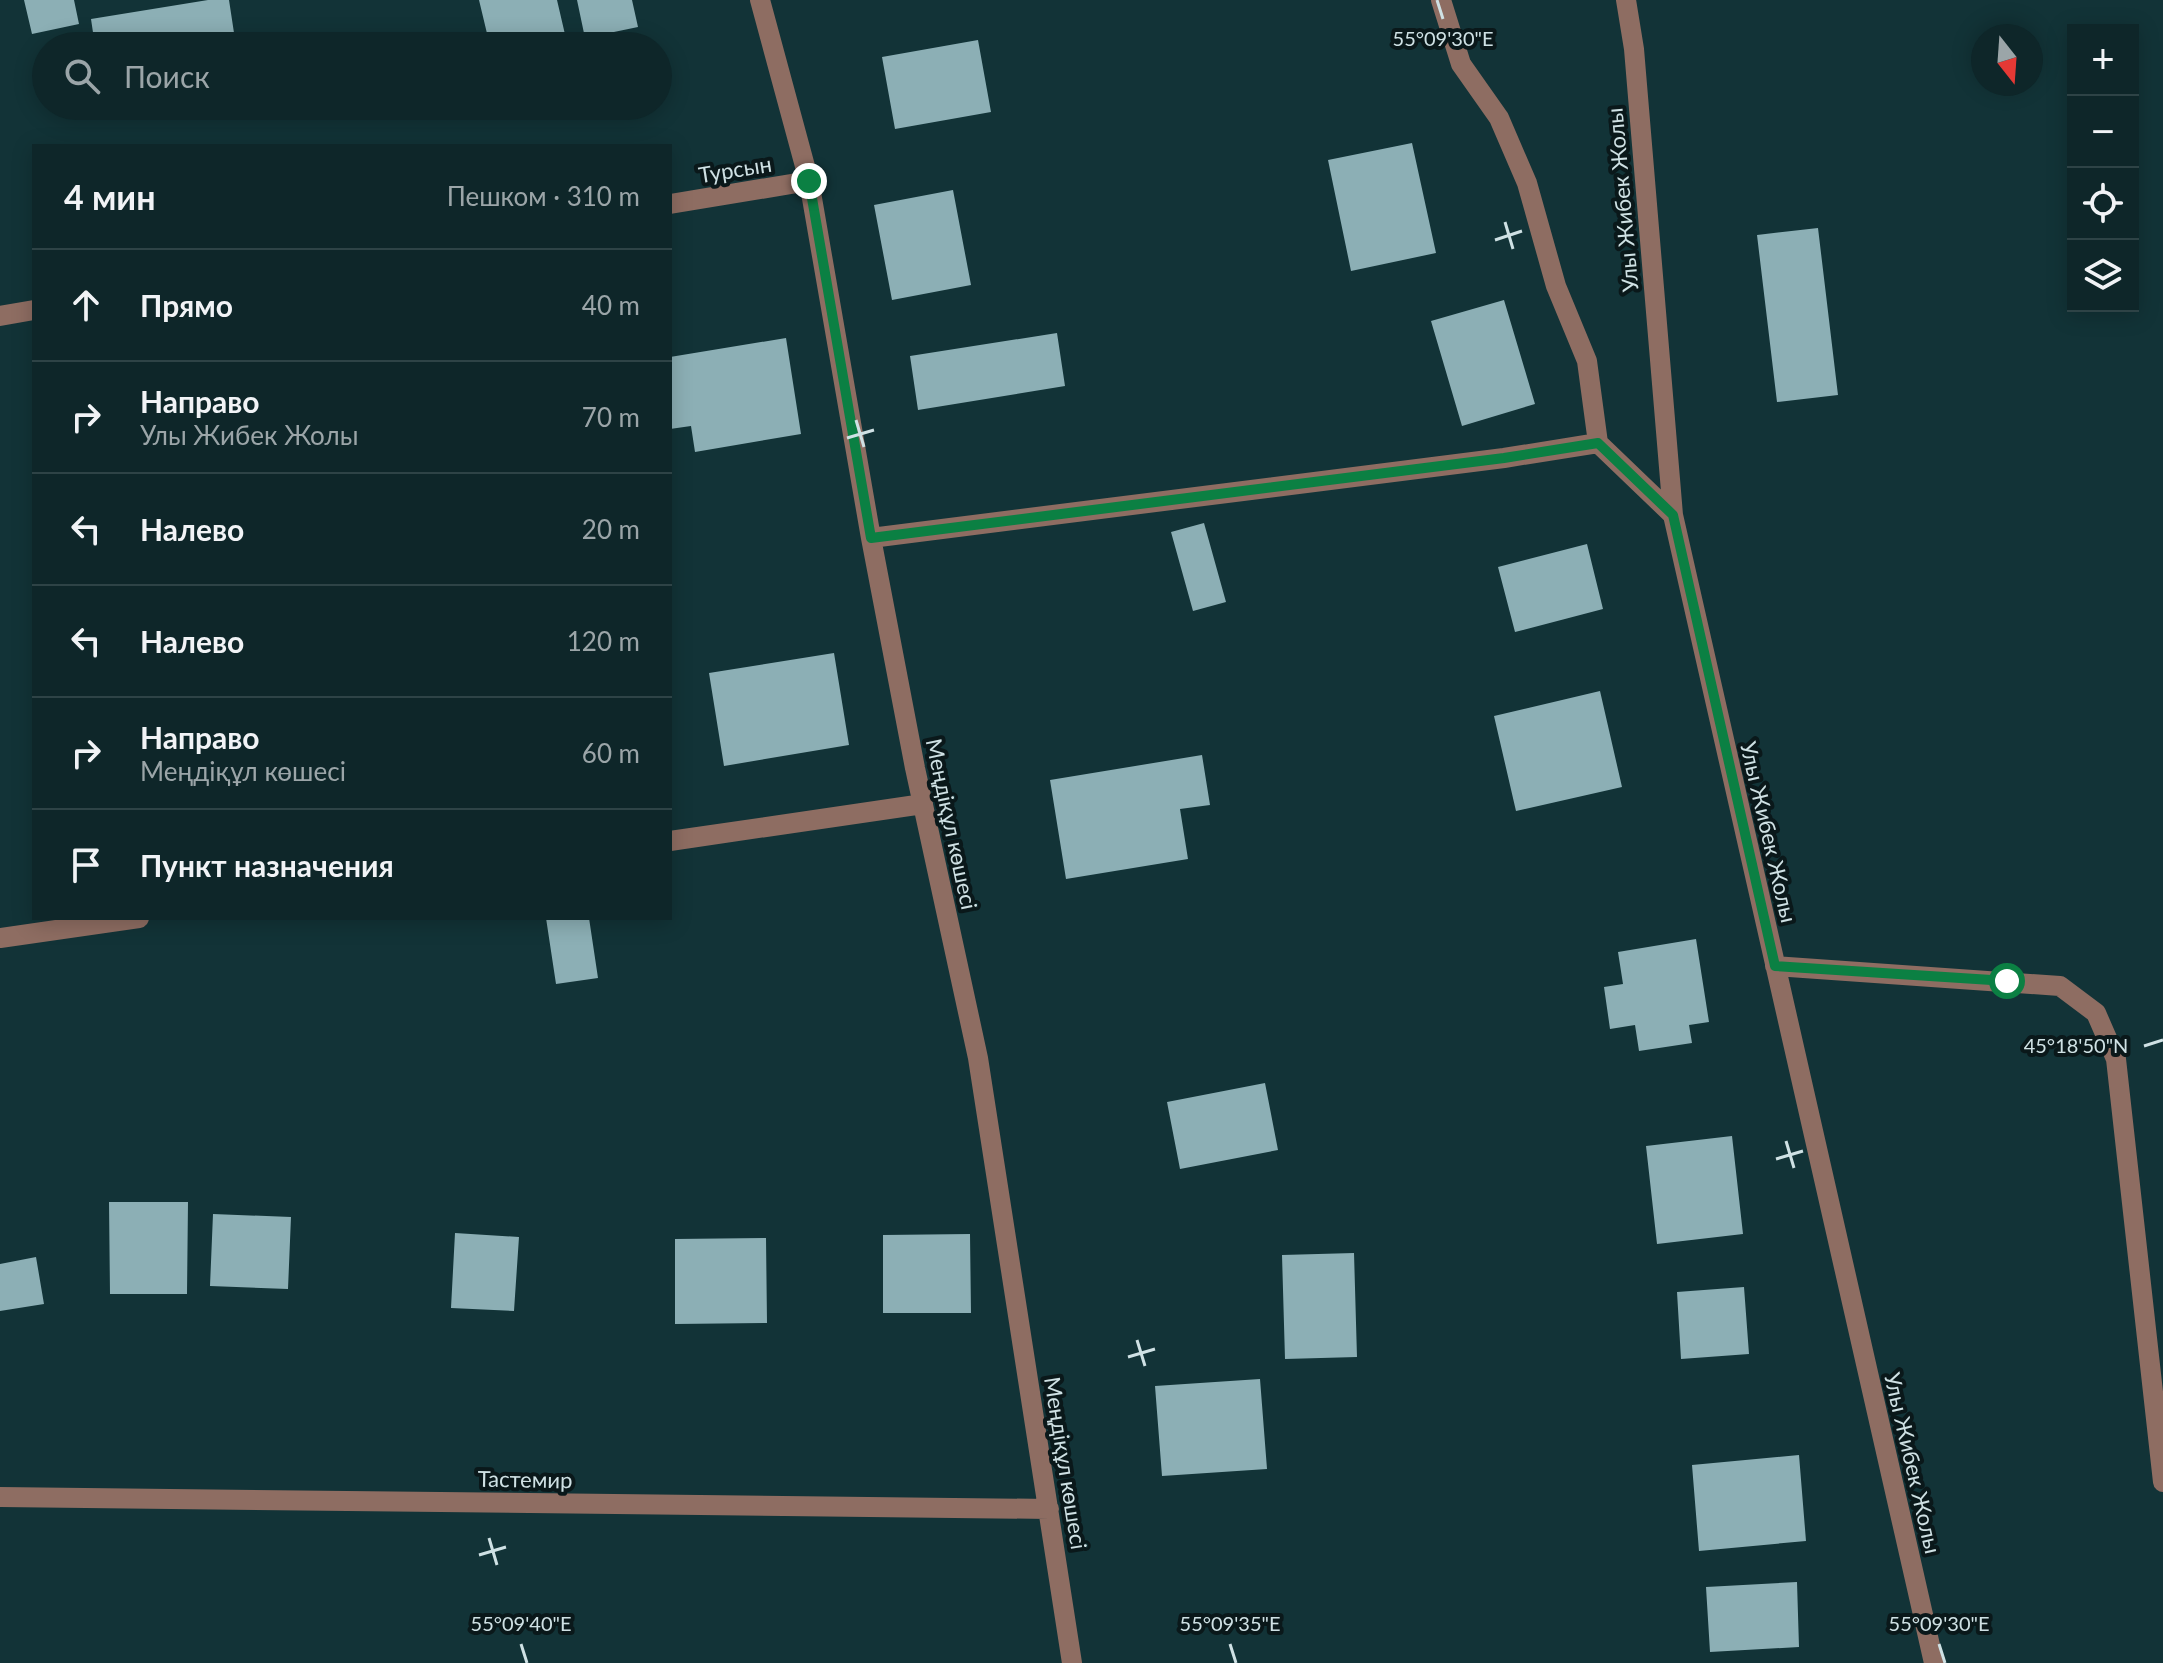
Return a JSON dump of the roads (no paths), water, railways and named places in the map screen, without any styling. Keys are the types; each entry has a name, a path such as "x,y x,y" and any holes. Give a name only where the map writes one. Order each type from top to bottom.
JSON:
{"street":[{"name":"Меңдіқұл көшесі","path":"760,0 809,181 871,538 923,804 978,1058 1072,1663"},
{"path":"1441,0 1461,64 1499,118 1527,183 1556,286 1587,361 1598,443 1673,515"},
{"name":"Улы Жибек Жолы","path":"1626,0 1634,49 1673,515 1934,1663"},
{"name":"Турсын","path":"672,204 809,181"},
{"path":"0,316 32,310"},
{"path":"871,538 1504,458 1598,443"},
{"path":"672,841 923,804"},
{"path":"0,938 125,920"},
{"path":"1775,966 2060,986 2096,1013 2116,1059 2163,1482"},
{"name":"Тастемир","path":"0,1497 1049,1509"}]}
